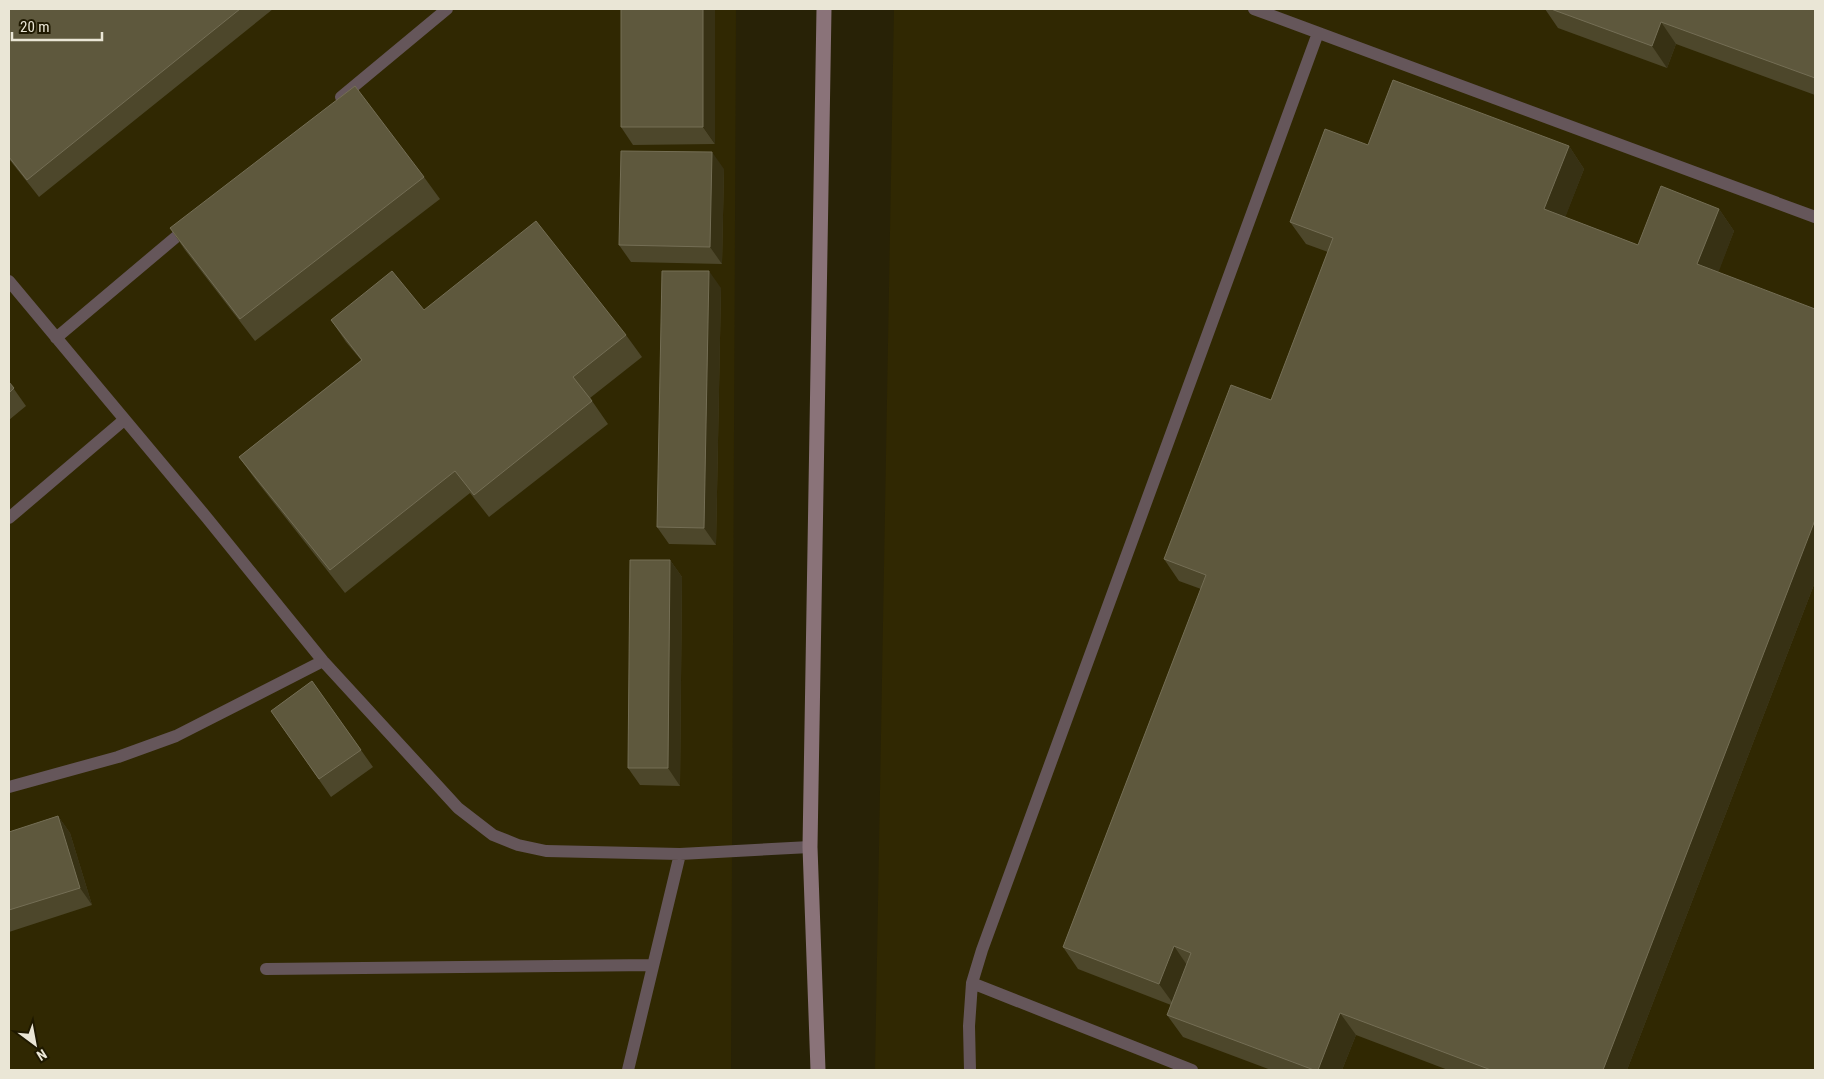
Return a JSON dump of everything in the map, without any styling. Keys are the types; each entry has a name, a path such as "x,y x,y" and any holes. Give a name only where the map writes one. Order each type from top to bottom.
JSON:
{"main road":[{"path":"818,1070 810,847 824,9"}],"lane":[{"path":"334,104 447,9"},
{"path":"1254,9 1277,13 1318,33 1815,217"},
{"path":"970,1070 969,1026 972,983 982,950 1318,33"},
{"path":"56,338 199,218"},
{"path":"9,281 207,518 323,661 458,808 493,835 518,845 546,851 680,854 810,847"},
{"path":"9,518 124,420"},
{"path":"9,788 118,757 176,736 323,661"},
{"path":"628,1070 680,854"},
{"path":"266,968 653,965"},
{"path":"972,983 1192,1070"}],"shaded area":[{"path":"9,9 736,9 731,1070 9,1070"},
{"path":"894,9 1815,9 1815,1070 875,1070"}],"building":[{"path":"9,9 240,9 27,180 9,157"},
{"path":"621,9 703,9 703,127 621,127"},
{"path":"1551,9 1815,9 1815,78 1661,22 1652,46"},
{"path":"1393,80 1569,146 1544,209 1638,245 1661,186 1719,209 1697,264 1815,309 1815,520 1603,1070 1491,1070 1340,1013 1318,1070 1314,1070 1167,1015 1191,953 1174,946 1159,984 1063,947 1206,575 1164,559 1231,385 1271,400 1333,238 1290,222 1325,129 1368,145"},
{"path":"355,86 424,177 240,319 170,228"},
{"path":"621,151 712,152 710,247 619,245"},
{"path":"536,221 626,335 573,377 592,401 474,495 455,471 330,570 239,457 362,360 331,320 392,271 424,310"},
{"path":"662,271 709,271 704,528 657,527"},
{"path":"9,382 14,388 9,393"},
{"path":"630,560 670,560 668,768 628,768"},
{"path":"312,681 361,750 319,779 271,711"},
{"path":"58,816 80,888 9,910 9,832"}]}
